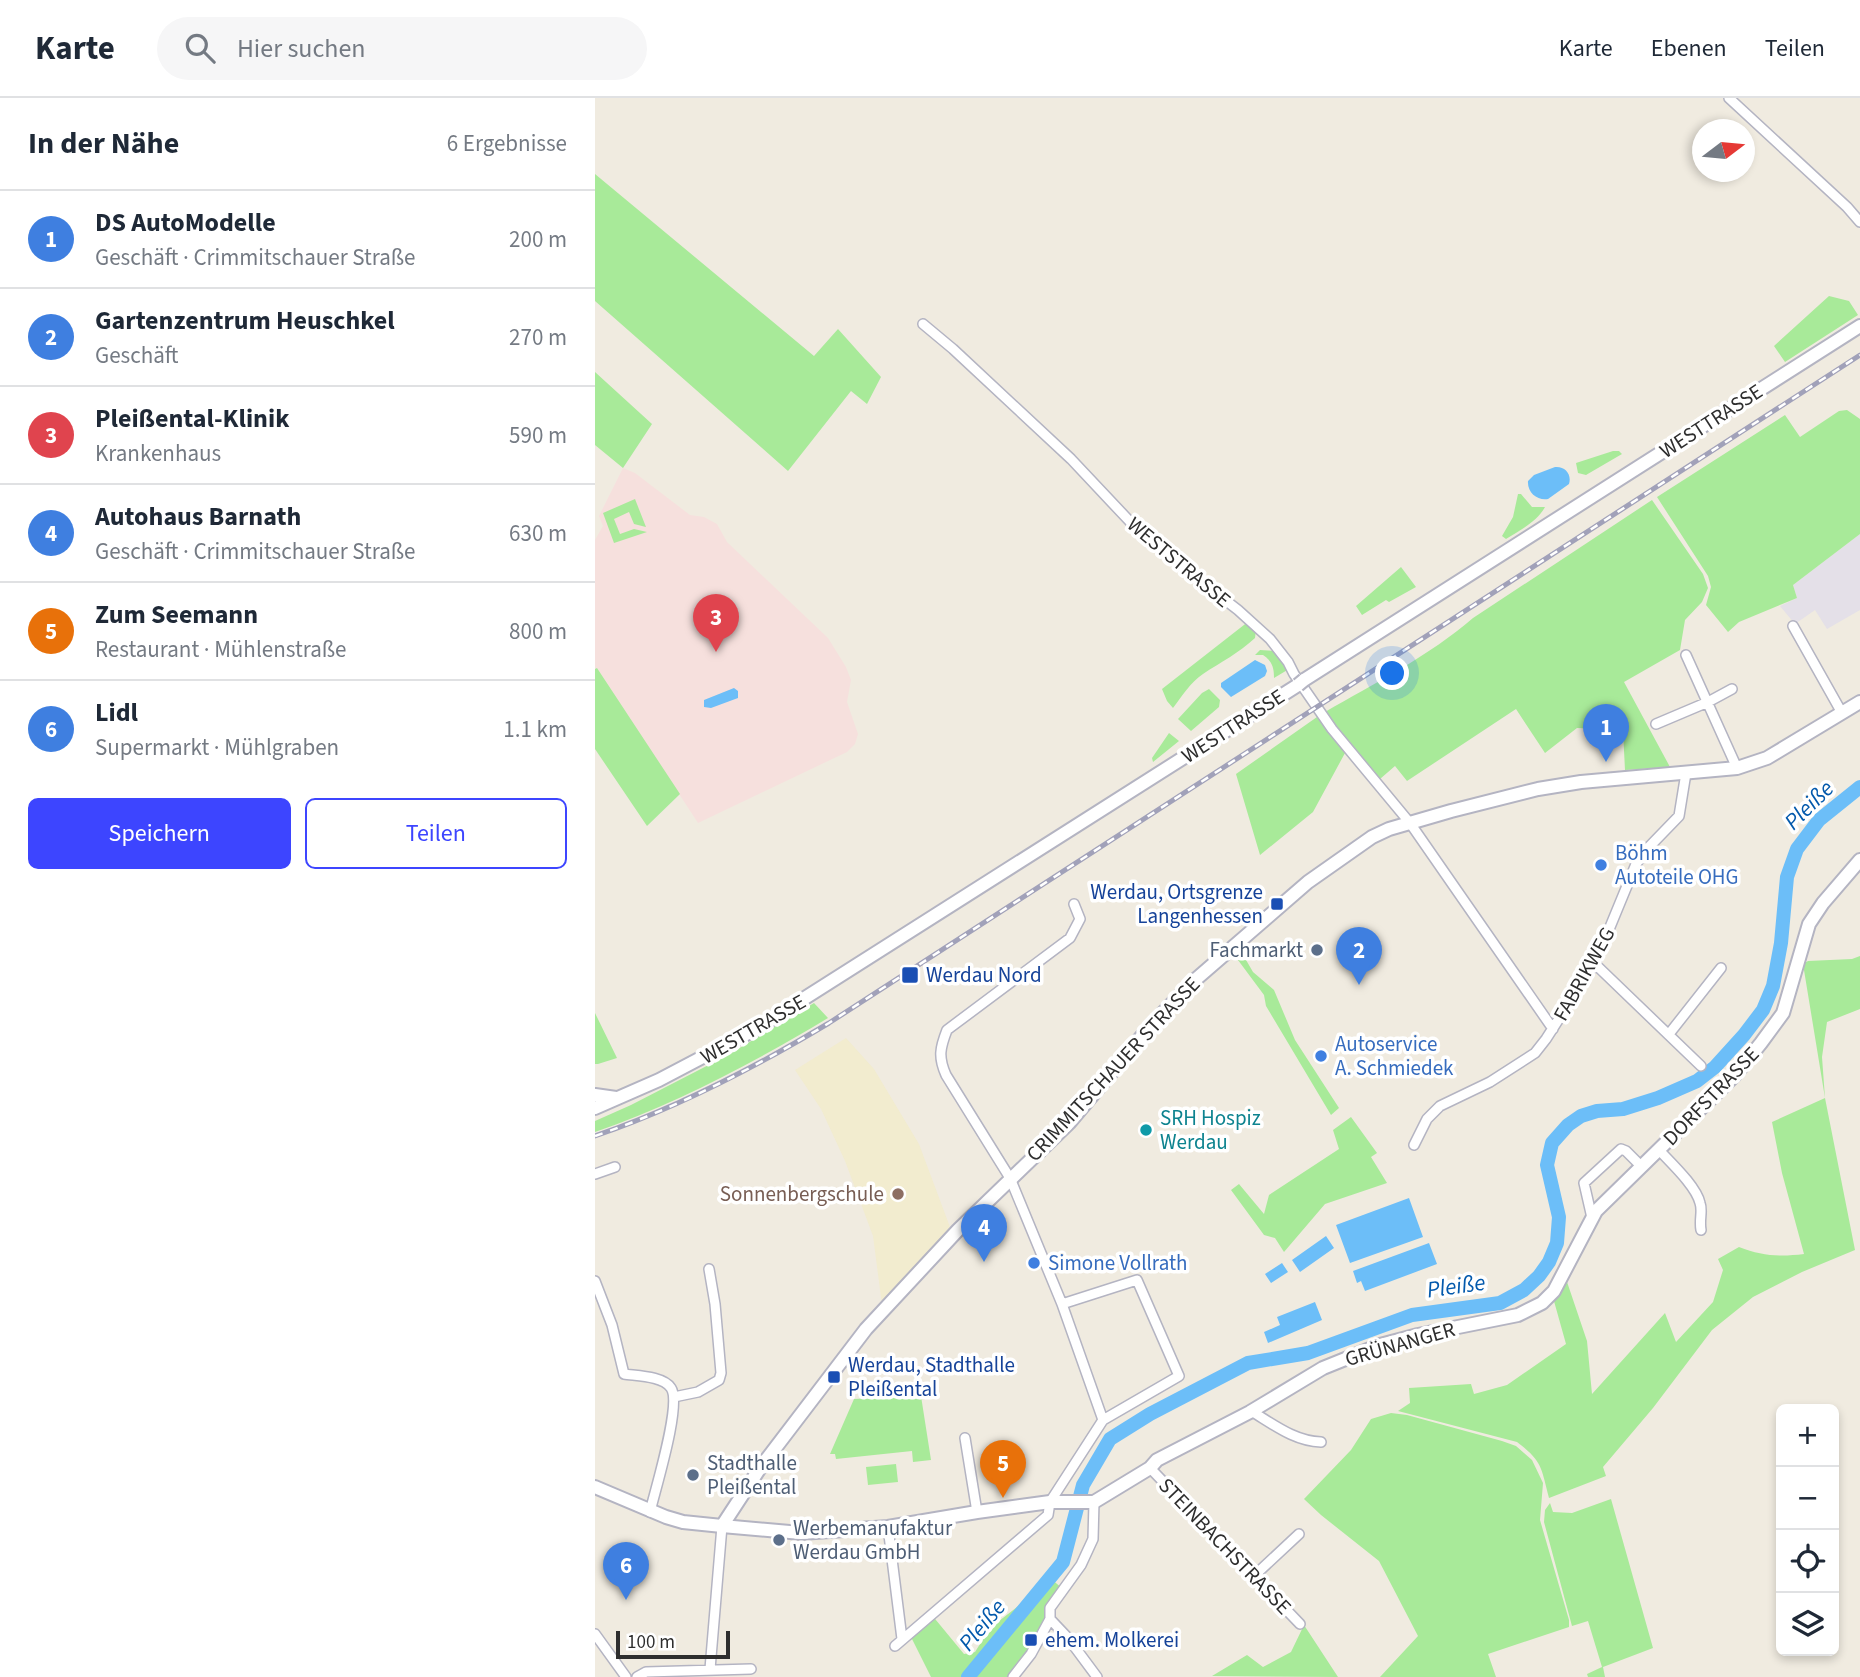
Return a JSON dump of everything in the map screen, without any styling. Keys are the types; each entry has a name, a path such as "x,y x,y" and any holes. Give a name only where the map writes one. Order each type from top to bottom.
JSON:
{"street":[{"path":"1729,98 1847,206 1860,222"},
{"name":"WESTSTRASSE","path":"923,324 935,332 1071,459 1144,534 1263,632 1289,662 1294,674 1332,729 1410,823"},
{"name":"WESTTRASSE","path":"595,1108 718,1050 826,986 1860,326"},
{"path":"1793,626 1842,713"},
{"path":"1686,655 1737,768"},
{"path":"1656,724 1732,689"},
{"name":"CRIMMITSCHAUER STRASSE","path":"722,1525 759,1468 866,1329 958,1230 1069,1122 1153,1023 1195,980 1308,882 1372,837 1410,823 1538,789 1737,768 1767,758 1860,702"},
{"name":"FABRIKWEG","path":"1414,1145 1427,1119 1440,1106 1490,1082 1535,1053 1553,1029 1595,964 1617,916 1636,864 1679,816 1686,773"},
{"name":"FABRIKWEG","path":"1410,823 1553,1029"},
{"name":"DORFSTRASSE","path":"1518,1315 1542,1303 1552,1294 1592,1218 1604,1202 1735,1075 1783,1013 1809,924 1823,903 1860,860"},
{"path":"1074,904 1080,919 1070,938 947,1030 939,1049 946,1076 1010,1178 1062,1304 1103,1420"},
{"path":"1595,964 1701,1066"},
{"path":"1669,1034 1721,968"},
{"path":"595,1095 620,1098"},
{"path":"1592,1218 1584,1188 1587,1178 1621,1149 1642,1167"},
{"name":"DORFSTRASSE","path":"1659,1150 1697,1194 1702,1206 1698,1217 1701,1230"},
{"path":"595,1174 615,1167"},
{"path":"674,1397 698,1392 719,1380 721,1373 709,1269"},
{"path":"888,1527 899,1643 1048,1515 1050,1502 1103,1420 1179,1376 1137,1280 1062,1304"},
{"path":"595,1281 612,1325 624,1374 663,1381 671,1387 674,1397 672,1423 650,1512"},
{"name":"GRÜNANGER","path":"1090,1502 1150,1468 1157,1460 1251,1411 1323,1368 1380,1345 1518,1315"},
{"path":"1251,1411 1292,1435 1306,1441 1321,1442"},
{"path":"965,1438 977,1512"},
{"name":"STEINBACHSTRASSE","path":"1150,1468 1300,1624"},
{"path":"595,1487 650,1512 683,1522 801,1533 888,1527 1050,1502 1090,1502 1093,1539 1081,1565 1050,1608 1050,1619 1031,1654 1013,1677"},
{"path":"710,1669 722,1525"},
{"path":"1254,1576 1299,1534"},
{"path":"1050,1619 1097,1677"},
{"path":"595,1634 626,1677"},
{"path":"637,1677 646,1672 751,1669"}],"shaded area":[{"path":"623,468 635,473 690,515 704,517 717,524 727,542 828,638 851,680 847,702 858,734 855,744 847,752 698,823 597,668 595,669 595,540 603,526 599,516"},
{"path":"1860,534 1860,610 1827,629 1815,610 1795,624 1780,606 1797,598 1793,585"},
{"name":"Sonnenbergschule","path":"846,1038 874,1069 919,1144 950,1227 882,1305 873,1236 845,1161 821,1109 795,1070"}],"green space":[{"path":"595,174 814,356 838,329 881,377 867,404 851,391 788,471 595,301"},
{"path":"1829,296 1849,301 1858,315 1785,362 1774,346"},
{"path":"595,372 652,424 623,468 595,445"},
{"path":"1847,410 1860,419 1860,534 1793,585 1797,598 1739,622 1728,632 1706,605 1711,587 1708,576 1657,497 1785,415 1800,437 1839,411"},
{"path":"1613,451 1622,454 1586,475 1578,473 1576,463"},
{"path":"1518,494 1532,507 1545,507 1533,521 1506,539 1502,536 1513,517"},
{"path":"635,499 646,527 634,524 629,512 614,519 620,534 634,529 647,532 614,543 603,513"},
{"path":"1652,500 1703,574 1708,588 1702,602 1685,620 1680,650 1624,682 1670,767 1625,770 1623,730 1577,728 1545,753 1516,709 1407,781 1395,766 1380,779 1325,712 1420,657 1473,618"},
{"path":"1401,567 1416,587 1389,602 1386,600 1362,615 1356,606"},
{"path":"1249,621 1256,630 1255,638 1199,677 1173,708 1162,689"},
{"path":"1260,650 1274,651 1289,669 1274,678 1269,660 1263,655 1255,655"},
{"path":"597,668 680,794 647,826 595,749"},
{"path":"1209,689 1220,700 1219,707 1191,731 1178,719"},
{"path":"1317,717 1345,753 1313,812 1260,855 1236,774"},
{"path":"1169,733 1179,741 1153,762 1152,758"},
{"path":"1242,953 1253,972 1274,990 1295,1040 1339,1108 1331,1115 1266,1006 1264,995 1235,956"},
{"path":"1860,956 1860,1009 1827,1022 1822,1057 1825,1098 1803,964 1808,961 1852,959"},
{"path":"814,1003 828,1018 715,1081 655,1109 595,1132 595,1121 728,1055"},
{"path":"595,1013 617,1058 598,1064 595,1064"},
{"path":"1825,1098 1855,1250 1802,1272 1753,1297 1712,1330 1653,1408 1603,1467 1606,1476 1549,1498 1540,1466 1517,1442 1398,1411 1410,1403 1409,1388 1471,1384 1474,1394 1507,1385 1566,1344 1552,1294 1564,1273 1587,1341 1592,1394 1665,1313 1676,1342 1713,1302 1723,1270 1718,1259 1739,1247 1771,1255 1804,1254 1782,1173 1772,1122"},
{"path":"1351,1117 1377,1153 1371,1157 1387,1183 1325,1204 1284,1252 1275,1238 1264,1235 1231,1190 1239,1184 1264,1214 1269,1195 1339,1149 1333,1130"},
{"path":"921,1396 931,1460 913,1462 912,1451 836,1459 835,1454 830,1454 854,1399"},
{"path":"1391,1413 1407,1415 1516,1446 1532,1460 1543,1483 1540,1520 1569,1627 1488,1654 1496,1677 1380,1677 1418,1636 1379,1561 1304,1499 1351,1450 1371,1419"},
{"path":"896,1464 898,1482 868,1485 866,1467"},
{"path":"1611,1499 1653,1648 1603,1667 1605,1677 1588,1677 1587,1674 1602,1667 1588,1621 1572,1626 1544,1522 1545,1510 1550,1503 1553,1512 1572,1513"},
{"path":"1050,1578 1063,1589 1050,1608 1050,1619 1013,1677 931,1677 909,1633 931,1614 964,1654 975,1652 990,1628 1048,1583"},
{"path":"1304,1625 1338,1677 1212,1676 1247,1655 1263,1667 1291,1652"}],"water":[{"path":"1555,467 1567,471 1569,484 1548,499 1537,497 1529,489 1528,481 1534,475"},
{"path":"1255,660 1265,665 1265,676 1231,697 1221,687 1221,683"},
{"path":"734,688 738,691 738,698 711,708 704,707 704,700"},
{"path":"1409,1198 1423,1237 1350,1263 1336,1225"},
{"path":"1326,1236 1334,1248 1300,1272 1292,1260"},
{"path":"1429,1243 1437,1264 1365,1291 1361,1281 1357,1283 1353,1271"},
{"path":"1282,1263 1288,1272 1271,1283 1265,1274"},
{"path":"1315,1302 1322,1320 1268,1343 1264,1332 1280,1325 1277,1317"}],"waterway":[{"name":"Pleiße","path":"968,1677 1063,1562 1083,1485 1110,1439 1150,1414 1248,1363 1308,1353 1412,1315 1500,1303 1524,1290 1539,1276 1557,1243 1559,1217 1547,1165 1552,1143 1568,1125 1581,1116 1597,1111 1623,1109 1697,1081 1715,1067 1744,1035 1763,1010 1773,986 1781,943 1787,877 1797,849 1819,820 1860,787"}],"railway":[{"path":"595,1136 656,1113 715,1086 829,1023 1860,355"}],"place":[{"name":"Pleißental-Klinik","path":"716,652"},
{"name":"DS AutoModelle","path":"1606,762"},
{"name":"Böhm Autoteile OHG","path":"1601,865"},
{"name":"Werdau, Ortsgrenze Langenhessen","path":"1277,904"},
{"name":"Fachmarkt","path":"1317,950"},
{"name":"Werdau Nord","path":"910,975"},
{"name":"Gartenzentrum Heuschkel","path":"1359,985"},
{"name":"Autoservice A. Schmiedek","path":"1321,1056"},
{"name":"SRH Hospiz Werdau","path":"1146,1130"},
{"name":"Sonnenbergschule","path":"898,1194"},
{"name":"Autohaus Barnath","path":"984,1262"},
{"name":"Simone Vollrath","path":"1034,1263"},
{"name":"Werdau, Stadthalle Pleißental","path":"834,1377"},
{"name":"Stadthalle Pleißental","path":"693,1475"},
{"name":"Zum Seemann","path":"1003,1498"},
{"name":"Werbemanufaktur Werdau GmbH","path":"779,1540"},
{"name":"Lidl","path":"626,1600"},
{"name":"ehem. Molkerei","path":"1031,1640"}]}
